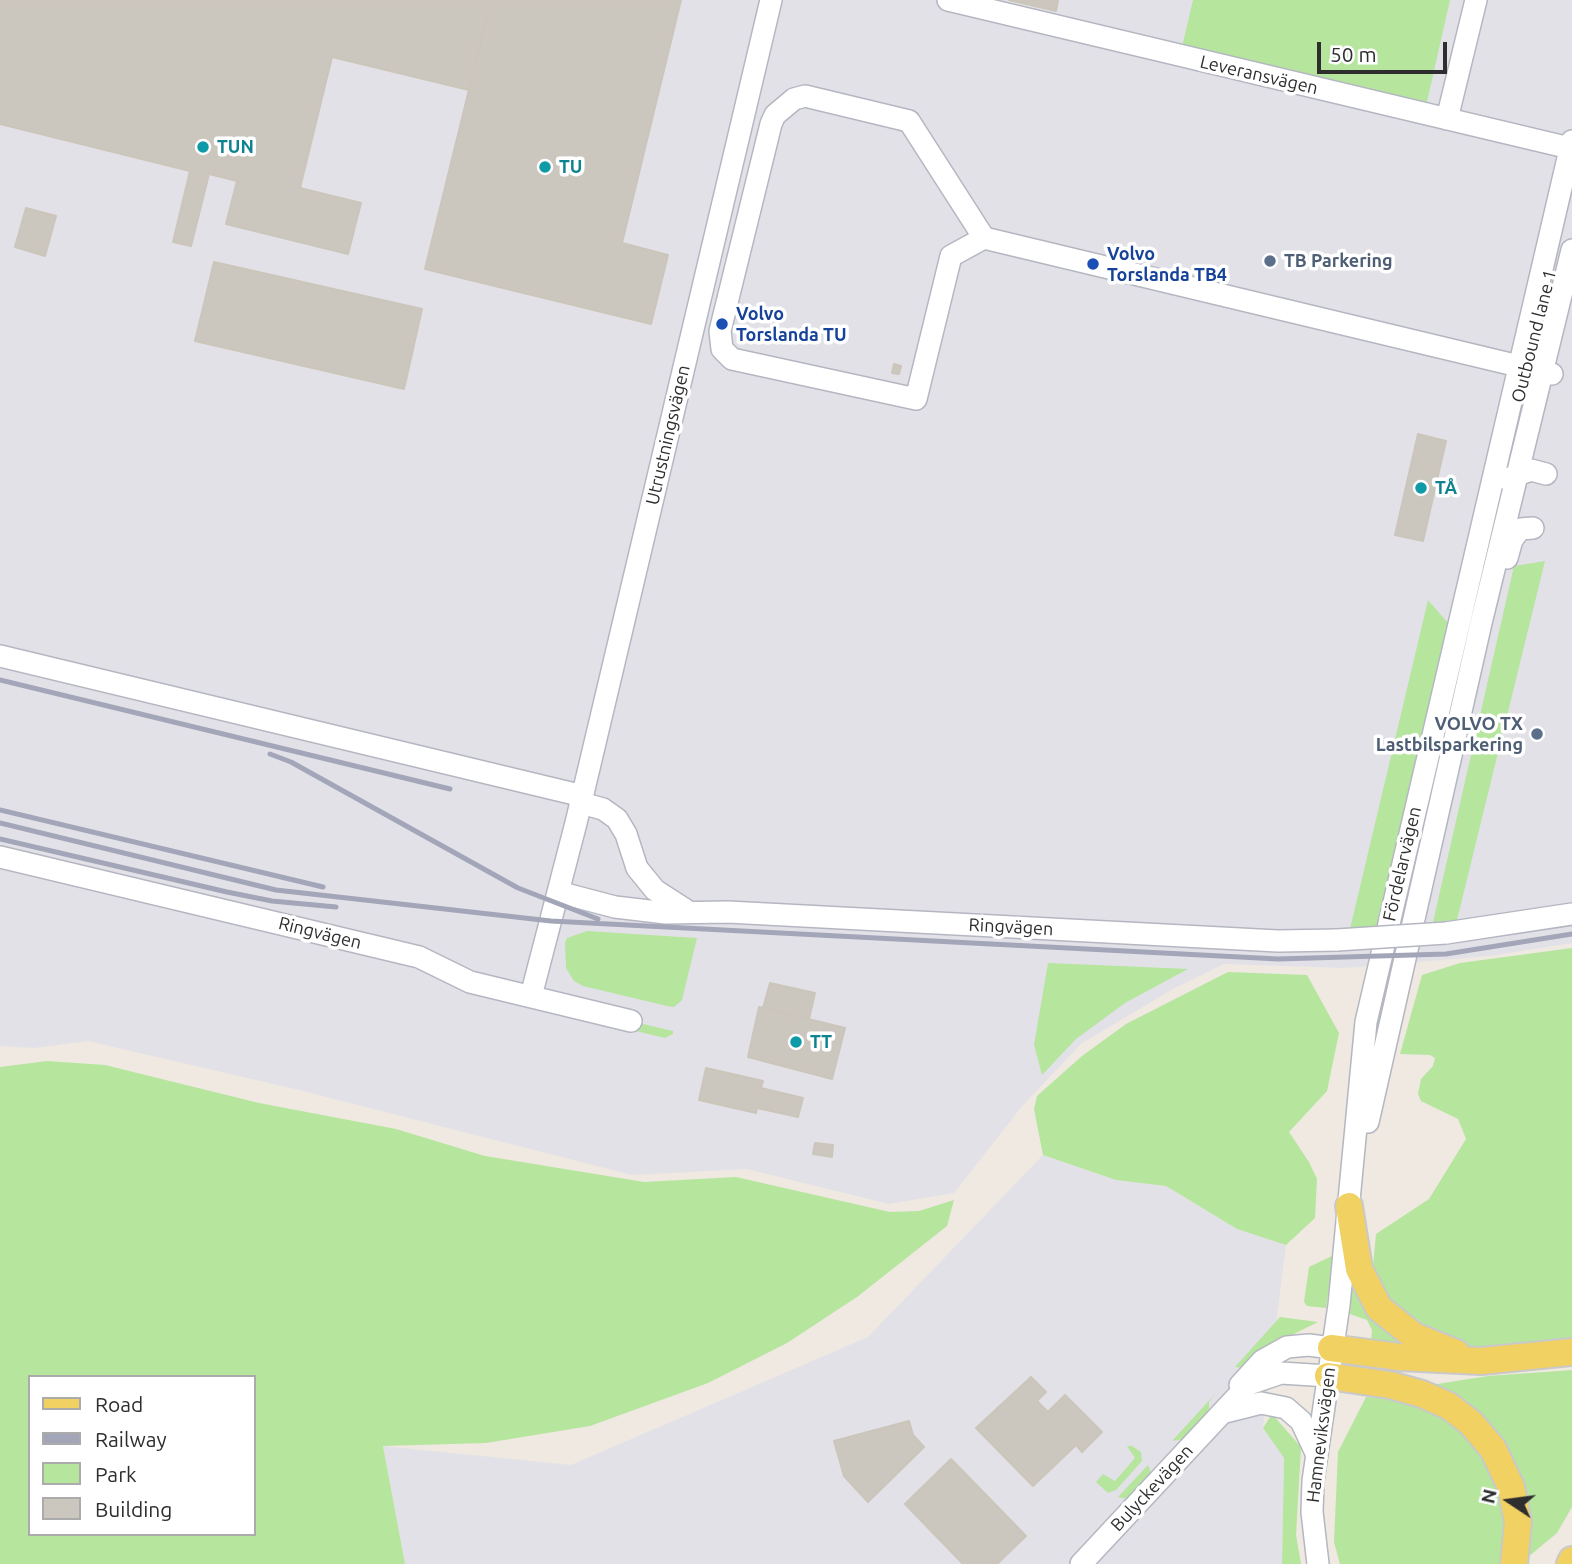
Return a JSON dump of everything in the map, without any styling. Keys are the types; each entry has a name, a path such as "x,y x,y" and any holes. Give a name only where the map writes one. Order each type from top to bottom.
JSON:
{"main road":[{"path":"1349,1206 1359,1269 1379,1308 1414,1336 1480,1361"},
{"path":"1331,1348 1413,1358 1480,1361 1572,1352"},
{"path":"1328,1376 1390,1385 1422,1394 1449,1406 1476,1429 1499,1459 1511,1487 1518,1522 1514,1564"}],"street":[{"name":"Utrustningsvägen","path":"558,892 771,0"},
{"name":"Leveransvägen","path":"948,0 1447,119 1571,145"},
{"path":"1447,119 1476,0"},
{"path":"984,238 909,121 805,96 794,99 783,106 771,124 722,324 722,349 732,359 916,399 951,256 984,238 1534,370"},
{"path":"1517,476 1531,470 1546,474 1530,436 1534,370 1571,145"},
{"name":"Outbound lane 1","path":"1496,493 1534,370 1572,179"},
{"path":"1530,436 1534,370 1572,250"},
{"path":"1534,370 1572,288"},
{"name":"Fördelarvägen","path":"1331,1348 1349,1206 1366,1022 1469,586 1480,526 1534,370"},
{"name":"Fördelarvägen","path":"1349,1206 1489,593 1517,476 1530,436"},
{"name":"Fördelarvägen","path":"1480,526 1496,493 1507,480 1517,476"},
{"name":"Fördelarvägen","path":"1489,593 1502,578 1512,540 1520,529 1533,528"},
{"name":"Ringvägen","path":"0,656 582,799 617,819 626,834 637,868 655,890 686,910"},
{"name":"Ringvägen","path":"0,857 419,957 470,982 631,1021"},
{"name":"Ringvägen","path":"558,892 629,909 666,913 686,910 1278,941 1446,933 1572,914"},
{"path":"530,996 558,892"},
{"name":"Bulyckevägen","path":"1227,1407 1235,1392 1269,1356 1294,1346 1331,1348"},
{"name":"Hamneviksvägen","path":"1318,1564 1312,1512 1331,1348"},
{"name":"Bulyckevägen","path":"1081,1564 1250,1384 1270,1376 1292,1373 1328,1376"},
{"path":"1227,1407 1261,1403 1286,1408 1301,1421 1317,1455"}],"shaded area":[{"path":"0,0 1572,0 1572,943 1490,956 1344,968 1224,964 1173,989 1082,1043 1023,1105 954,1193 889,1204 747,1169 632,1175 299,1090 88,1041 34,1048 0,1046"},
{"path":"1043,1155 1116,1180 1166,1186 1237,1229 1286,1245 1263,1428 1284,1458 1282,1564 405,1564 383,1446 571,1465 868,1337"}],"green space":[{"path":"1193,0 1450,0 1427,102 1182,47"},
{"path":"1545,561 1457,920 1433,922 1514,566"},
{"path":"1428,600 1448,623 1376,928 1350,929"},
{"path":"587,931 697,938 682,1000 674,1007 667,1006 583,986 574,981 566,968 565,943 567,938"},
{"path":"1572,948 1572,1340 1480,1352 1434,1331 1389,1301 1372,1277 1376,1234 1429,1199 1466,1139 1458,1119 1421,1101 1418,1094 1421,1079 1433,1066 1435,1058 1430,1055 1400,1054 1422,975 1460,963"},
{"path":"1048,963 1188,969 1125,1003 1076,1039 1042,1075 1034,1045"},
{"path":"1228,972 1307,975 1339,1033 1327,1091 1289,1132 1317,1179 1315,1218 1286,1245 1237,1229 1166,1186 1116,1180 1043,1155 1034,1109 1037,1096 1082,1056 1126,1024"},
{"path":"579,1009 673,1031 673,1034 665,1038 572,1016"},
{"path":"47,1061 105,1065 259,1103 396,1129 485,1156 644,1182 736,1177 890,1212 919,1211 954,1200 947,1226 857,1297 787,1343 708,1383 590,1426 486,1443 383,1446 405,1564 0,1564 0,1067"},
{"path":"1334,1255 1326,1308 1307,1306 1304,1302 1309,1267"},
{"path":"1352,1283 1413,1344 1371,1344 1372,1330 1367,1320 1350,1314"},
{"path":"1280,1317 1318,1322 1290,1336 1244,1368 1235,1367"},
{"path":"1572,1370 1572,1507 1557,1533 1528,1557 1527,1499 1515,1465 1482,1417 1431,1385 1488,1376"},
{"path":"1216,1393 1209,1402 1209,1412 1184,1439 1172,1441"},
{"path":"1366,1397 1414,1400 1473,1438 1510,1509 1505,1564 1340,1564 1334,1542 1338,1452"},
{"path":"1272,1414 1301,1447 1296,1535 1301,1564 1282,1564 1284,1458 1263,1428"},
{"path":"1127,1446 1141,1452 1142,1461 1116,1490 1108,1493 1096,1482 1103,1474 1115,1481 1135,1458"},
{"path":"1148,1465 1151,1473 1141,1486 1127,1499 1118,1497"}],"building":[{"name":"TUN","path":"0,0 491,0 469,90 332,57 300,188 361,203 348,254 226,224 237,181 209,174 191,246 173,242 190,171 0,124"},
{"name":"TU","path":"491,0 681,0 622,243 668,255 651,324 425,269"},
{"path":"1009,0 1058,0 1056,11"},
{"path":"26,208 56,216 45,256 15,247"},
{"path":"214,262 422,309 404,389 195,341"},
{"path":"894,364 901,366 899,374 892,373"},
{"name":"TÅ","path":"1418,434 1446,441 1423,541 1395,535"},
{"path":"770,983 815,993 809,1019 763,1008"},
{"name":"TT","path":"759,1007 845,1028 832,1079 748,1057"},
{"path":"706,1068 763,1081 761,1088 803,1098 798,1117 757,1108 756,1113 699,1100"},
{"path":"815,1143 833,1145 832,1157 813,1154"},
{"path":"1031,1377 1046,1392 1037,1401 1048,1412 1065,1395 1102,1432 1082,1452 1076,1445 1033,1486 976,1428"},
{"path":"909,1421 913,1435 924,1447 868,1502 844,1476 834,1441"},
{"path":"951,1459 1026,1536 997,1564 963,1564 905,1504"}],"railway":[{"path":"0,680 450,789"},
{"path":"270,754 291,762 518,888 598,919"},
{"path":"0,810 323,887"},
{"path":"0,823 276,890 551,921 1278,959 1446,954 1572,934"},
{"path":"0,839 227,892 272,901 336,907"}],"place":[{"name":"TUN","path":"203,147"},
{"name":"TU","path":"545,167"},
{"name":"TB Parkering","path":"1270,261"},
{"name":"Volvo Torslanda TB4","path":"1093,264"},
{"name":"Volvo Torslanda TU","path":"722,324"},
{"name":"TÅ","path":"1421,488"},
{"name":"VOLVO TX Lastbilsparkering","path":"1537,734"},
{"name":"TT","path":"796,1042"}]}
